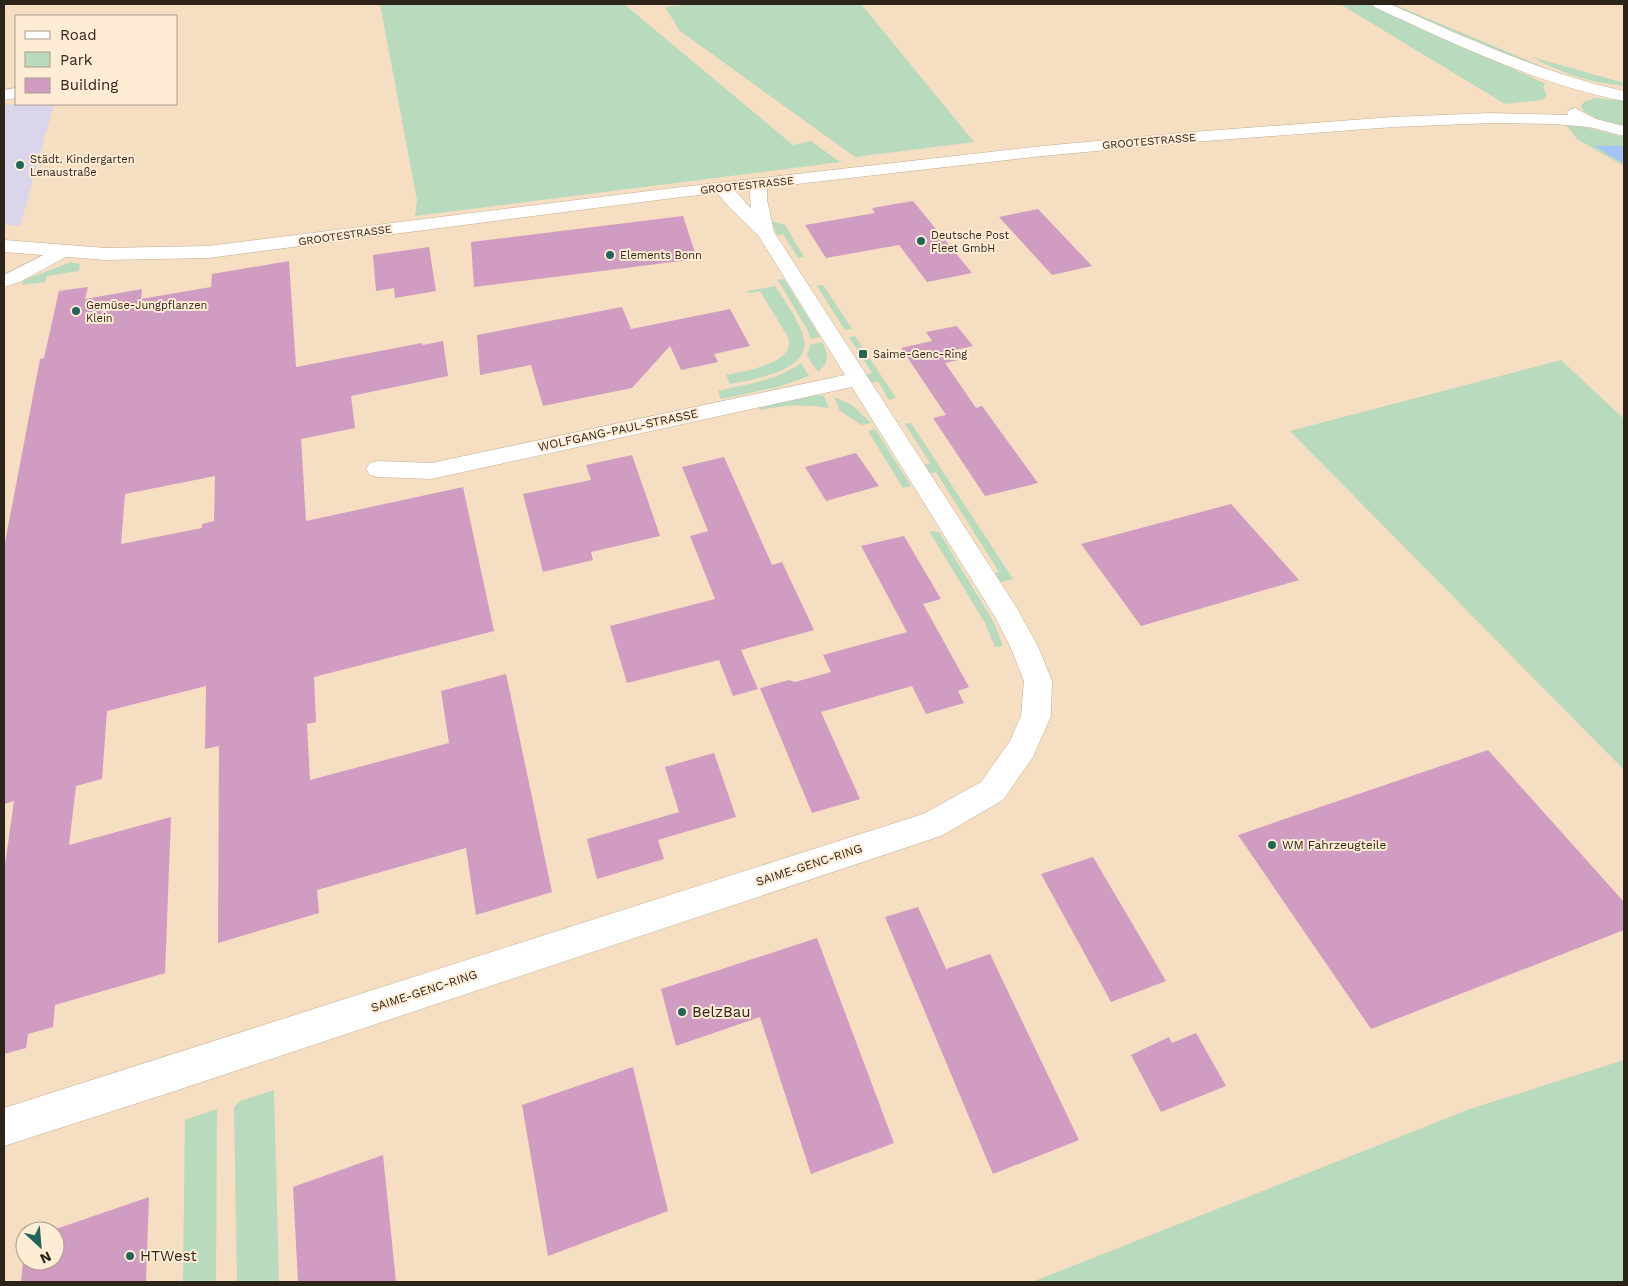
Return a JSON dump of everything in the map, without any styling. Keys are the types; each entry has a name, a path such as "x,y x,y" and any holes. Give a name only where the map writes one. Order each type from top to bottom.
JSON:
{"main road":[{"path":"1379,4 1515,64 1583,88 1617,95"},
{"path":"1515,64 1549,83 1571,101 1571,109 1578,116 1590,122 1624,131"},
{"name":"GROOTESTRASSE","path":"1491,118 1557,109 1588,94 1617,95"},
{"name":"GROOTESTRASSE","path":"4,246 60,253 135,256 208,252 758,183 1043,150 1334,125 1491,118 1554,119 1590,122"},
{"name":"SAIME-GENC-RING","path":"758,183 758,200 764,232"},
{"name":"SAIME-GENC-RING","path":"4,1127 169,1075 932,825 992,791 1022,748 1036,716 1038,682 1024,646 1006,612 764,232 722,188"},
{"path":"4,281 60,253"},
{"name":"WOLFGANG-PAUL-STRASSE","path":"378,469 431,471 857,379"}],"shaded area":[{"name":"Städt. Kindergarten Lenaustraße","path":"4,105 54,105 20,226 4,224"}],"green space":[{"path":"380,4 624,4 793,145 811,141 840,162 415,216 417,200"},
{"path":"695,4 861,4 974,142 855,157 680,31 665,7"},
{"path":"1340,4 1370,4 1546,84 1543,87 1547,95 1542,100 1505,104"},
{"path":"1388,4 1393,4 1570,78 1540,68"},
{"path":"1532,57 1624,83 1624,86 1576,76"},
{"path":"1596,98 1624,101 1624,127 1603,122 1583,111 1581,105 1586,101"},
{"path":"1564,122 1624,137 1624,146 1594,146 1624,164 1624,166 1577,139"},
{"path":"771,221 785,225 804,257 798,258 783,234 777,235"},
{"path":"71,262 80,264 79,271 47,276 45,282 22,285 24,280"},
{"path":"784,279 820,337 811,339 778,280"},
{"path":"823,285 852,329 845,330 817,286"},
{"path":"775,286 793,313 801,330 804,344 801,355 782,370 730,384 726,375 767,365 784,354 789,346 788,337 760,291 748,293 748,291"},
{"path":"855,336 896,398 889,400 878,381 870,383 865,375 872,373 849,337"},
{"path":"822,342 827,358 818,372 807,356 810,345"},
{"path":"1561,360 1624,419 1624,770 1290,431"},
{"path":"801,363 809,376 778,387 721,399 718,391 771,378"},
{"path":"813,395 824,396 829,408 794,406 760,410 758,406"},
{"path":"834,397 852,405 871,423 862,425 840,411"},
{"path":"911,423 1013,579 997,583 992,575 999,572 936,472 929,474 923,465 930,463 905,424"},
{"path":"875,429 911,486 903,488 868,431"},
{"path":"929,531 939,532 993,621 1003,646 995,647 985,623"},
{"path":"1624,1060 1624,1282 1032,1282 1470,1109"},
{"path":"274,1090 279,1282 237,1282 234,1107 240,1101"},
{"path":"217,1109 216,1282 183,1282 185,1120"}],"water":[{"path":"1594,146 1624,146 1624,164"}],"building":[{"path":"913,201 972,273 927,282 899,245 826,258 805,225 875,213 872,208"},
{"path":"1038,209 1092,266 1052,275 999,217"},
{"path":"683,216 697,259 474,287 471,242"},
{"path":"429,247 436,291 395,298 394,288 376,291 373,255"},
{"path":"289,261 296,367 422,343 423,345 443,341 448,376 351,396 355,428 301,439 306,521 463,487 494,631 314,677 316,722 307,724 310,780 449,743 441,691 506,674 552,892 476,915 466,848 317,890 319,913 218,943 219,746 205,749 206,686 107,711 102,779 76,786 69,845 171,817 165,973 55,1005 53,1027 28,1034 26,1048 4,1054 4,872 14,801 4,804 4,548 40,359 44,358 59,291 88,287 85,299 142,289 141,299 211,287 212,274","holes":["215,476 214,521 202,524 202,528 121,544 125,494"]},
{"path":"622,307 631,329 730,309 750,346 714,354 718,362 681,370 670,346 632,388 543,406 531,365 480,375 477,335"},
{"path":"957,326 973,346 955,350 962,359 945,363 976,408 982,406 1038,483 985,496 933,418 946,415 901,348 932,341 926,332"},
{"path":"856,453 879,486 826,501 805,467"},
{"path":"632,455 660,536 591,552 593,560 543,572 523,494 591,480 586,465"},
{"path":"724,457 772,565 782,562 814,630 741,650 758,689 733,696 719,660 627,683 610,626 715,599 690,536 708,531 682,467"},
{"path":"1231,504 1299,580 1141,626 1081,544"},
{"path":"904,536 941,599 923,604 969,687 958,691 964,703 926,714 912,686 821,712 860,799 812,813 760,688 789,680 795,682 831,672 823,655 907,632 861,546"},
{"path":"1488,750 1624,902 1624,930 1371,1029 1238,835"},
{"path":"714,753 736,817 658,840 664,859 597,879 587,839 679,812 665,767"},
{"path":"1093,857 1166,981 1111,1002 1041,874"},
{"path":"918,907 946,969 990,954 1079,1140 993,1174 885,917"},
{"path":"817,938 894,1143 811,1174 760,1017 676,1046 661,989"},
{"path":"1196,1033 1226,1086 1161,1112 1131,1055 1169,1037 1172,1043"},
{"path":"633,1067 668,1211 548,1256 522,1105"},
{"path":"383,1155 396,1282 298,1282 293,1187"},
{"path":"149,1197 146,1282 21,1282 22,1271 65,1271 65,1226"}],"place":[{"name":"Städt. Kindergarten Lenaustraße","path":"20,165"},
{"name":"Deutsche Post Fleet GmbH","path":"921,241"},
{"name":"Elements Bonn","path":"610,255"},
{"name":"Gemüse-Jungpflanzen Klein","path":"76,311"},
{"name":"Saime-Genc-Ring","path":"863,354"},
{"name":"WM Fahrzeugteile","path":"1272,845"},
{"name":"BelzBau","path":"682,1012"},
{"name":"HTWest","path":"130,1256"}]}
